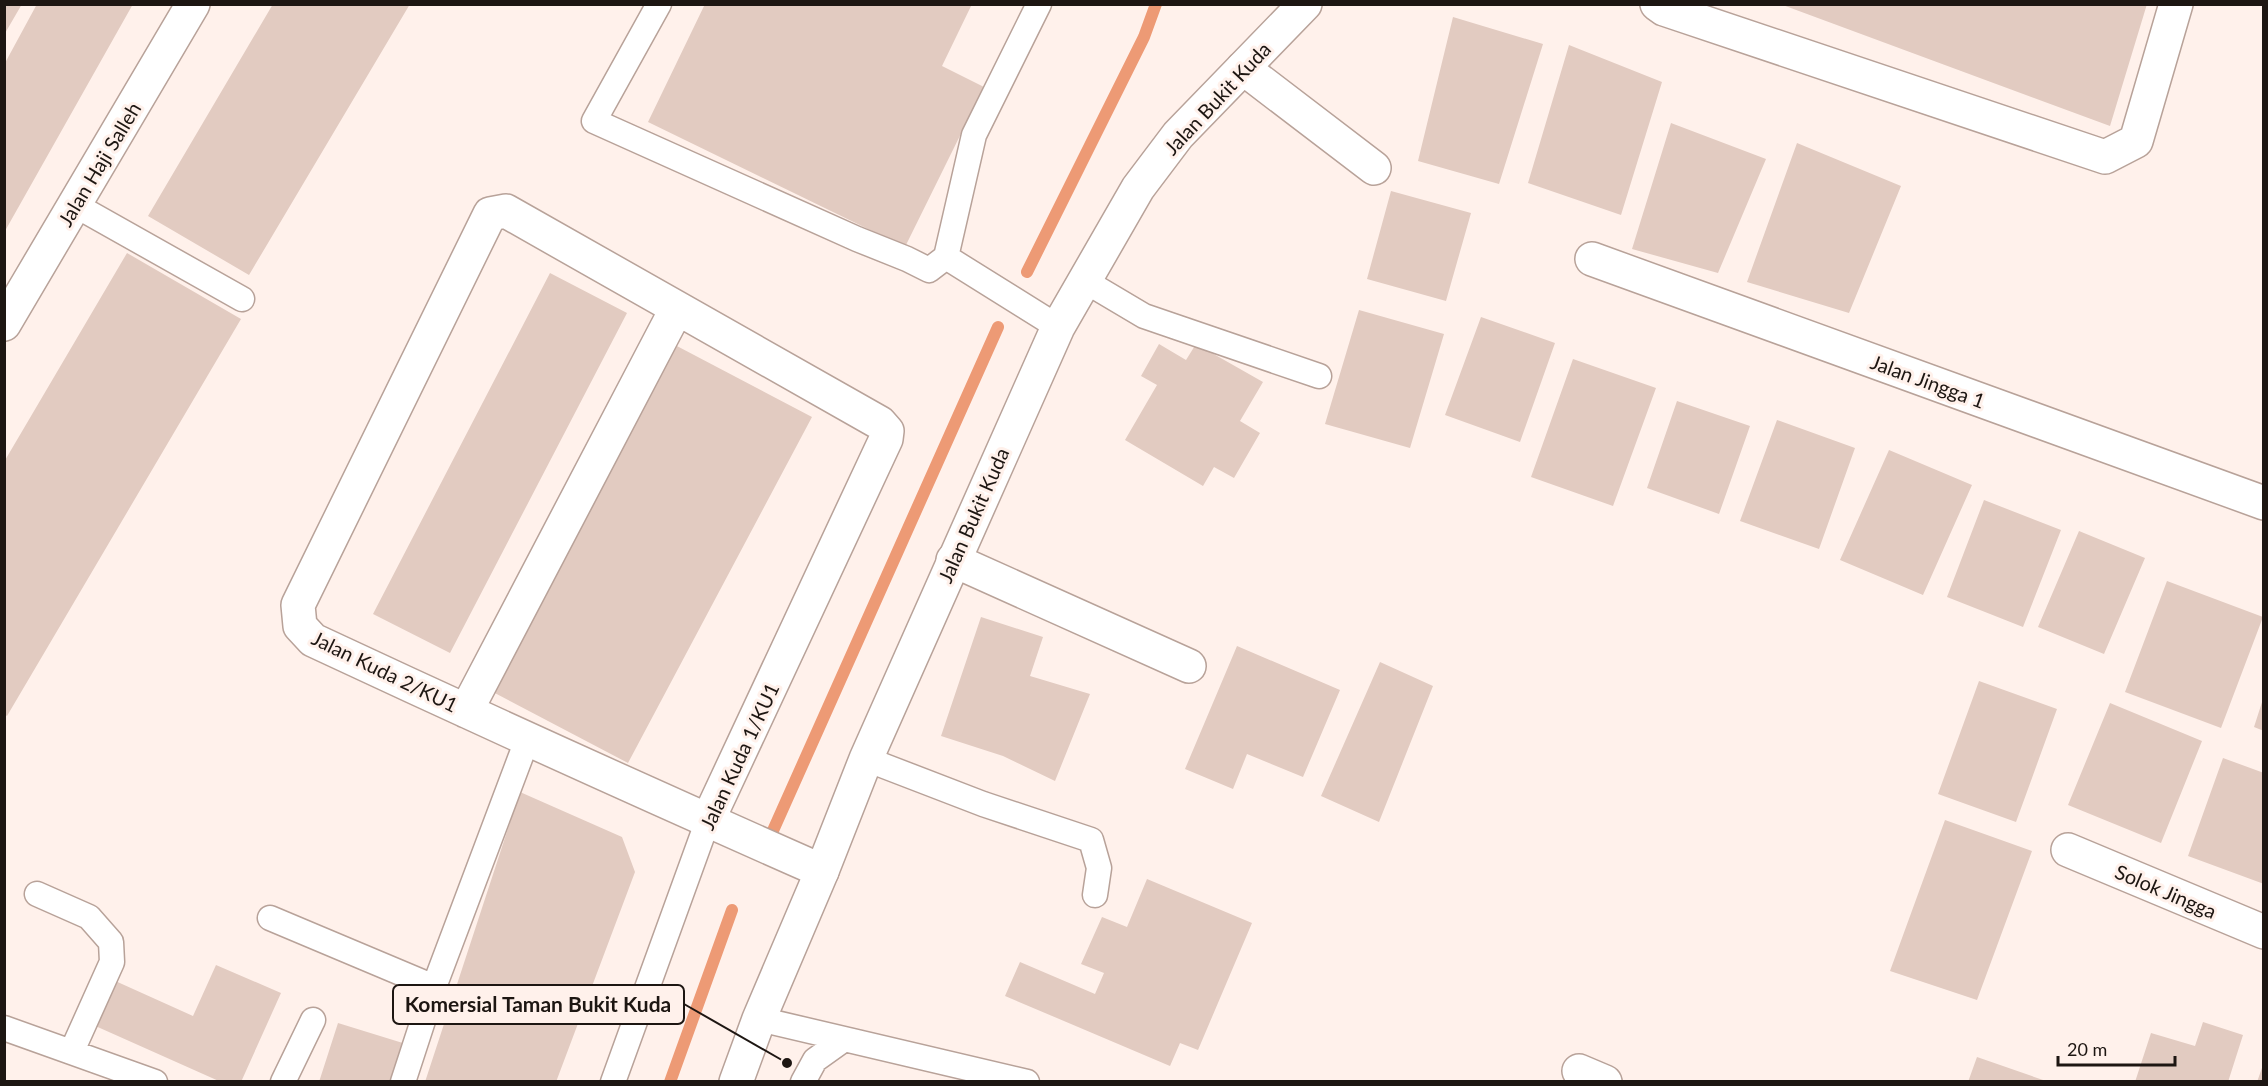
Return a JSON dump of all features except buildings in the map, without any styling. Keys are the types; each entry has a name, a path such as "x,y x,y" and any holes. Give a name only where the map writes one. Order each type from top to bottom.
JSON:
{"street":[{"name":"Jalan Haji Salleh","path":"4,324 193,4"},
{"name":"Jalan Bukit Kuda","path":"736,1082 759,1019 822,871 866,759 1058,327 1138,188 1178,135 1305,4"},
{"path":"1657,4 1664,9 2105,156 2136,141 2176,4"},
{"path":"1244,68 1374,168"},
{"name":"Jalan Kuda 2/KU1","path":"677,308 506,211 490,214 298,605 300,626 313,640 527,740 822,871"},
{"name":"Jalan Jingga 1","path":"1592,259 2264,503"},
{"path":"466,711 677,308"},
{"name":"Jalan Kuda 1/KU1","path":"677,308 880,423 887,431 886,439 708,820"},
{"path":"953,560 1189,666"},
{"name":"Solok Jingga","path":"2068,850 2264,932"}],"lane":[{"path":"659,4 594,121 928,270 946,257 974,135 1039,4"},
{"path":"75,205 242,299"},
{"path":"946,257 1058,327"},
{"path":"1085,281 1144,316 1319,376"},
{"path":"403,1082 434,987 527,740"},
{"path":"866,759 983,804 1091,840 1099,868 1095,895"},
{"name":"Jalan Kuda 1/KU1","path":"613,1082 708,820"},
{"path":"37,894 89,917 111,942 111,962 72,1051"},
{"path":"270,918 434,987"},
{"path":"759,1019 1027,1082"},
{"path":"283,1082 313,1020"},
{"path":"4,1028 155,1082"},
{"path":"803,1082 815,1059 843,1040"}],"waterway":[{"path":"1027,272 1144,37 1156,4"},
{"path":"767,844 998,327"},
{"path":"670,1082 732,910"}],"place":[{"name":"Komersial Taman Bukit Kuda","path":"787,1063"}]}
